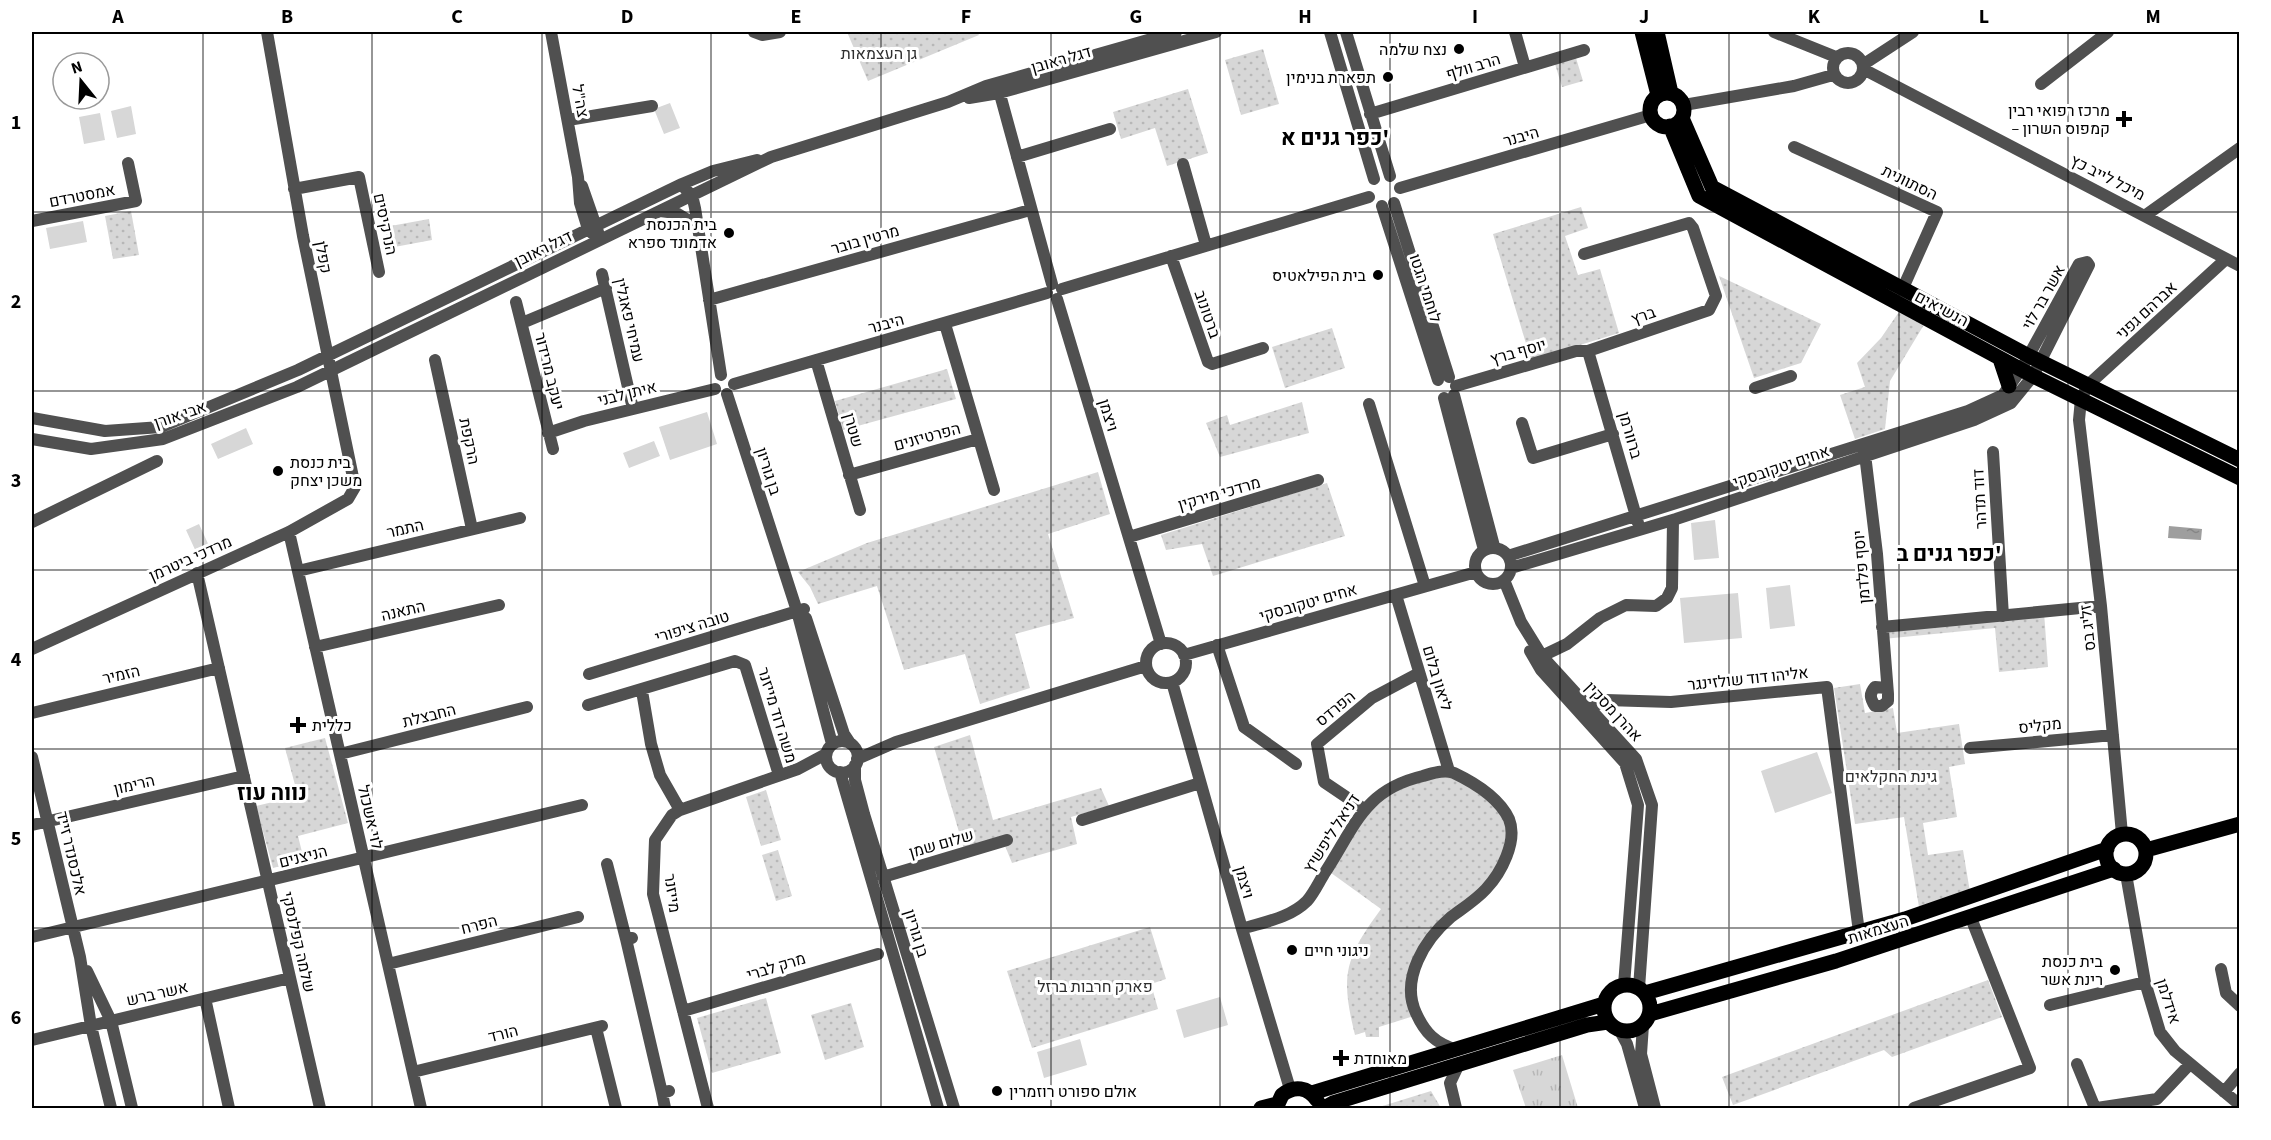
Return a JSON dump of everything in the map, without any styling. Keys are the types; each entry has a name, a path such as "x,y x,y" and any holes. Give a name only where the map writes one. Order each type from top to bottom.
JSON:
{"main road":[{"path":"1642,32 1665,94"},
{"path":"1657,32 1665,94"},
{"path":"1665,94 1679,97 1679,116 1658,124 1651,115 1651,104 1665,94"},
{"name":"הנשיאים","path":"1679,116 1712,187 1903,288 2087,402 2240,478"},
{"name":"הנשיאים","path":"1679,116 1699,196 2000,359 2031,366 2088,385 2240,460"},
{"path":"2000,359 2009,386"},
{"path":"2146,850 2240,824"},
{"path":"2122,834 2141,839 2146,850 2143,865 2138,870 2120,871 2107,859 2107,849 2111,841 2122,834"},
{"name":"העצמאות","path":"1642,991 1905,919 2107,849"},
{"name":"העצמאות","path":"1646,1019 2120,871"},
{"path":"1261,1108 1276,1106 1282,1095 1290,1089 1302,1088 1312,1093 1322,1108 1422,1075 1459,1057 1604,1004 1611,991 1624,985 1642,991 1650,1006 1646,1019 1635,1030 1587,1025 1459,1057 1312,1093"},
{"path":"1604,1004 1614,1027"}],"street":[{"name":"קפלן","path":"267,32 326,355 355,487"},
{"name":"צה\"ל","path":"551,32 578,177 580,203 598,239"},
{"path":"754,32 762,35 780,32"},
{"name":"דגל ראובן","path":"998,88 1176,32"},
{"name":"דגל ראובן","path":"326,355 681,184 713,171 771,157 998,88 1216,32"},
{"path":"1330,32 1374,179"},
{"path":"1346,32 1390,176 1400,188 1400,195 1388,205 1373,202 1369,197 1368,189 1374,179 1383,175 1390,176"},
{"path":"1515,32 1525,67"},
{"path":"1774,32 1836,57 1848,53 1856,55 1865,67"},
{"path":"1679,116 1833,75 1846,82 1854,81 1865,67 1913,32"},
{"path":"2041,84 2108,32"},
{"name":"הרב וולף","path":"1371,114 1584,50"},
{"path":"1833,75 1832,64 1836,57"},
{"name":"מיכל לייב כץ","path":"1865,67 2240,266"},
{"name":"ויצמן","path":"998,88 1030,210 1161,644"},
{"path":"568,120 652,106"},
{"name":"היבנר","path":"1400,188 1651,115"},
{"path":"1017,157 1110,129"},
{"name":"הסתוונית","path":"1794,147 1937,212 1903,288"},
{"path":"2146,215 2240,148"},
{"name":"דגל ראובן","path":"330,370 771,157"},
{"name":"אמסטרדם","path":"32,221 136,201 128,163"},
{"path":"1183,164 1206,245"},
{"name":"הנרקיסים","path":"294,189 359,177 379,272"},
{"path":"681,184 699,237 722,375 731,377 725,389"},
{"path":"687,197 691,222 699,237"},
{"name":"היבנר","path":"725,389 1369,197"},
{"name":"לוחמי הגטו","path":"1388,205 1448,387 1489,548"},
{"name":"מרטין בובר","path":"709,300 1030,210"},
{"path":"658,211 676,213 691,222"},
{"name":"ברץ","path":"1584,254 1689,223 1693,228 1716,296 1709,310 1588,351"},
{"name":"ברטונוב","path":"1171,256 1208,362 1212,364 1263,348"},
{"name":"אברהם גפני","path":"2088,385 2226,259"},
{"name":"אשר בר לוי","path":"2087,262 2089,270 2031,366 2079,264 2087,262"},
{"name":"עמיחי פאגלין","path":"602,274 633,409"},
{"path":"522,323 606,288"},
{"name":"יעקב מרידור","path":"516,302 553,449"},
{"name":"הפרטיזנים","path":"945,324 994,490"},
{"name":"יוסף ברץ","path":"1448,387 1576,351 1588,351"},
{"name":"ברוורמן","path":"1588,351 1637,516 1639,530"},
{"name":"אבי אורן","path":"32,418 105,431 161,427 298,370 326,355"},
{"name":"הרקפת","path":"435,360 472,530"},
{"name":"שטרן","path":"816,360 860,510"},
{"name":"אחים יטקובסקי","path":"1510,562 1672,520 1968,411 2002,395 2031,366"},
{"name":"אחים יטקובסקי","path":"1510,562 1637,516 1865,449 1974,420 2011,403 2031,366"},
{"name":"אבי אורן","path":"32,439 91,449 164,439 297,387 330,370"},
{"path":"1755,388 1791,376"},
{"name":"זליג בס","path":"2088,385 2087,402 2079,420 2101,606 2122,834"},
{"name":"איתן לבני","path":"548,433 633,409 725,389"},
{"name":"בן גוריון","path":"725,389 790,591 800,610 844,734 854,753 855,780 954,1108"},
{"path":"1369,404 1425,586"},
{"path":"1522,423 1533,458 1613,434"},
{"name":"הפרטיזנים","path":"849,475 978,439"},
{"path":"32,448 45,441"},
{"name":"יוסף פלדמן","path":"1865,449 1887,688"},
{"name":"דוד תדהר","path":"1993,452 2003,616"},
{"path":"32,522 157,461"},
{"name":"מרדכי מירקין","path":"1130,537 1318,480"},
{"name":"מרדכי ביטרמן","path":"32,649 289,532 348,499 355,487"},
{"name":"התמר","path":"298,571 520,518"},
{"path":"1542,656 1567,644 1600,618 1626,605 1656,606 1667,598 1672,588 1672,520"},
{"name":"לוי אשכול","path":"289,532 421,1108"},
{"path":"1489,548 1510,562 1500,582 1486,582 1476,572 1476,560 1489,548"},
{"name":"אחים יטקובסקי","path":"1184,655 1476,572"},
{"name":"שלמה קפלנסקי","path":"197,573 320,1108"},
{"name":"אהרן מסקין","path":"1500,582 1542,656 1636,759 1652,806 1642,991"},
{"name":"אהרן מסקין","path":"1500,582 1516,628 1541,670 1625,763 1638,805 1624,985"},
{"name":"ליאון בלום","path":"1396,594 1449,771"},
{"name":"התאנה","path":"315,647 499,605"},
{"path":"1882,627 2101,606"},
{"name":"בן גוריון","path":"800,610 829,749"},
{"name":"טובה ציפורי","path":"589,674 800,610"},
{"path":"1161,644 1172,644 1184,655 1186,668 1183,674 1172,682 1156,681 1146,666 1150,651 1161,644"},
{"path":"1216,645 1244,727 1296,764"},
{"name":"משה דוד מייזנר","path":"588,705 642,691 735,661 745,665 779,775"},
{"path":"854,753 1146,666"},
{"name":"הזמיר","path":"32,713 219,668"},
{"name":"הפרדס","path":"1364,809 1323,782 1317,744 1372,698 1419,673"},
{"name":"ויצמן","path":"1172,682 1290,1089"},
{"name":"אליהו דוד שולזינגר","path":"1590,708 1606,700 1671,702 1827,687 1858,932"},
{"path":"642,691 651,744 660,774 680,810"},
{"name":"החבצלת","path":"340,754 527,707"},
{"name":"מקליס","path":"1970,748 2113,735"},
{"path":"840,741 854,753 849,771 836,771 827,762 829,749 840,741"},
{"name":"מייזנר","path":"708,1108 653,894 652,857 655,840 672,815 680,810 798,769 829,749"},
{"name":"אלכסנדר זייד","path":"32,757 80,957 92,1026 111,1107"},
{"name":"מייזנר","path":"798,769 836,771"},
{"name":"בן גוריון","path":"836,771 938,1108"},
{"path":"1449,771 1479,787 1494,800 1509,822 1510,839 1501,869 1486,889 1449,919 1426,944 1413,970 1411,990 1417,1015 1429,1036 1459,1057 1450,1083 1455,1107"},
{"name":"דניאל ליפשיץ","path":"1242,929 1287,915 1307,900 1364,809 1386,789 1415,777 1449,771"},
{"name":"הרימון","path":"32,825 244,776"},
{"path":"1082,820 1200,783"},
{"name":"הניצנים","path":"32,937 582,806"},
{"name":"שלום שמן","path":"883,877 1007,840"},
{"path":"608,864 629,938 665,1092 665,1108"},
{"name":"אידלמן","path":"2120,871 2145,982 2160,1032 2175,1051 2240,1105"},
{"name":"הפרח","path":"388,964 578,917"},
{"path":"1914,1108 2030,1068 1971,918"},
{"name":"מרק לברי","path":"683,1011 878,954"},
{"name":"אלכסנדר זייד","path":"80,957 111,1021 132,1108"},
{"path":"2221,969 2226,993 2240,1006"},
{"name":"אשר ברש","path":"32,1040 290,978"},
{"path":"2050,1005 2145,982"},
{"path":"205,998 229,1108"},
{"path":"1646,1019 1641,1054 1655,1108"},
{"name":"הורד","path":"413,1072 599,1027 616,1108"},
{"path":"1614,1027 1628,1044 1645,1108"},
{"path":"2077,1064 2096,1108 2158,1104 2190,1064"},
{"path":"2224,1092 2240,1073"},
{"path":"1422,1075 1436,1079 1455,1107"},
{"path":"97,1108 111,1107"}],"green space":[{"name":"גן העצמאות","path":"847,32 977,32 979,35 868,81"},
{"path":"1263,49 1279,104 1241,115 1225,60"},
{"path":"1576,58 1583,81 1562,87 1555,64"},
{"path":"1188,89 1208,153 1167,166 1155,128 1121,139 1113,112"},
{"path":"670,103 680,128 664,134 654,109"},
{"path":"131,106 136,134 117,138 111,111"},
{"path":"100,113 105,140 84,144 79,117"},
{"path":"1581,207 1588,228 1565,236 1578,275 1600,269 1619,333 1531,360 1493,234"},
{"path":"131,211 139,255 113,259 105,216"},
{"path":"429,219 432,240 389,248 385,227"},
{"path":"83,221 87,242 50,249 46,228"},
{"path":"1719,276 1821,324 1801,363 1754,378"},
{"path":"1901,309 1925,323 1890,381 1885,429 1855,439 1840,395 1865,387 1857,363 1881,338"},
{"path":"1332,328 1345,368 1285,388 1272,347"},
{"path":"947,369 956,399 843,430 835,401"},
{"path":"1302,402 1309,433 1220,457 1206,423 1227,415 1230,425"},
{"path":"707,412 717,444 670,460 659,427"},
{"path":"246,428 253,444 218,459 211,444"},
{"path":"654,441 660,456 629,468 623,453"},
{"path":"1098,472 1110,514 1048,534 1074,618 1015,634 1030,688 980,704 965,654 904,670 877,586 818,604 810,587 798,572 867,543"},
{"path":"1327,483 1345,536 1213,576 1202,544 1166,550 1161,535"},
{"path":"1715,520 1719,558 1694,560 1691,523"},
{"path":"199,524 210,548 197,554 186,530"},
{"path":"1790,585 1795,626 1770,629 1766,588"},
{"path":"1738,593 1742,638 1684,643 1680,598"},
{"path":"2044,612 2048,667 1999,672 1995,628 1883,639 1882,627"},
{"name":"גינת החקלאים","path":"1860,684 1865,713 1893,708 1897,733 1959,724 1965,764 1949,767 1957,817 1923,823 1928,855 1963,850 1970,892 1919,907 1904,817 1855,824 1834,688"},
{"path":"970,735 993,820 1101,788 1109,806 1071,817 1077,844 1012,863 1001,836 964,849 934,747"},
{"path":"325,738 348,823 298,836 304,860 273,868 256,806 298,796 285,748"},
{"path":"1817,752 1832,793 1775,813 1761,771"},
{"path":"1432,773 1465,778 1508,817 1501,869 1449,919 1413,970 1417,1015 1379,1027 1379,1037 1366,1037 1365,1032 1355,1035 1348,997 1349,968 1360,941 1381,909 1327,870 1364,809"},
{"path":"766,790 781,840 761,846 746,797"},
{"path":"778,850 792,896 776,901 762,855"},
{"name":"פארק חרבות ברזל","path":"1150,927 1166,979 1151,984 1158,1009 1032,1048 1007,971"},
{"path":"1988,980 2002,1017 1892,1057 1884,1050 1733,1105 1722,1077"},
{"path":"1220,997 1228,1025 1184,1038 1176,1010"},
{"path":"766,998 781,1053 712,1073 697,1018"},
{"path":"851,1003 864,1047 825,1060 811,1015"},
{"path":"1080,1039 1087,1065 1044,1078 1037,1052"},
{"path":"1562,1055 1578,1108 1526,1108 1513,1070"},
{"path":"1431,1091 1441,1108 1376,1108"}],"water":[{"path":"2169,526 2202,529 2201,540 2168,538"}],"place":[{"name":"נצח שלמה","path":"1459,49"},
{"name":"תפארת בנימין","path":"1388,77"},
{"name":"מרכז רפואי רבין – קמפוס השרון","path":"2124,119"},
{"name":"בית הכנסת אדמונד ספרא","path":"729,233"},
{"name":"בית הפילאטיס","path":"1378,275"},
{"name":"בית כנסת משכן יצחק","path":"278,471"},
{"name":"כללית","path":"298,725"},
{"name":"ניגוני חיים","path":"1292,950"},
{"name":"בית כנסת רינת אשר","path":"2115,970"},
{"name":"מאוחדת","path":"1341,1058"},
{"name":"אולם ספורט רוזמרין","path":"997,1091"}],"district":[{"name":"כפר גנים א'","path":"1335,137"},
{"name":"כפר גנים ב'","path":"1949,553"},
{"name":"נווה עוז","path":"272,792"}]}
